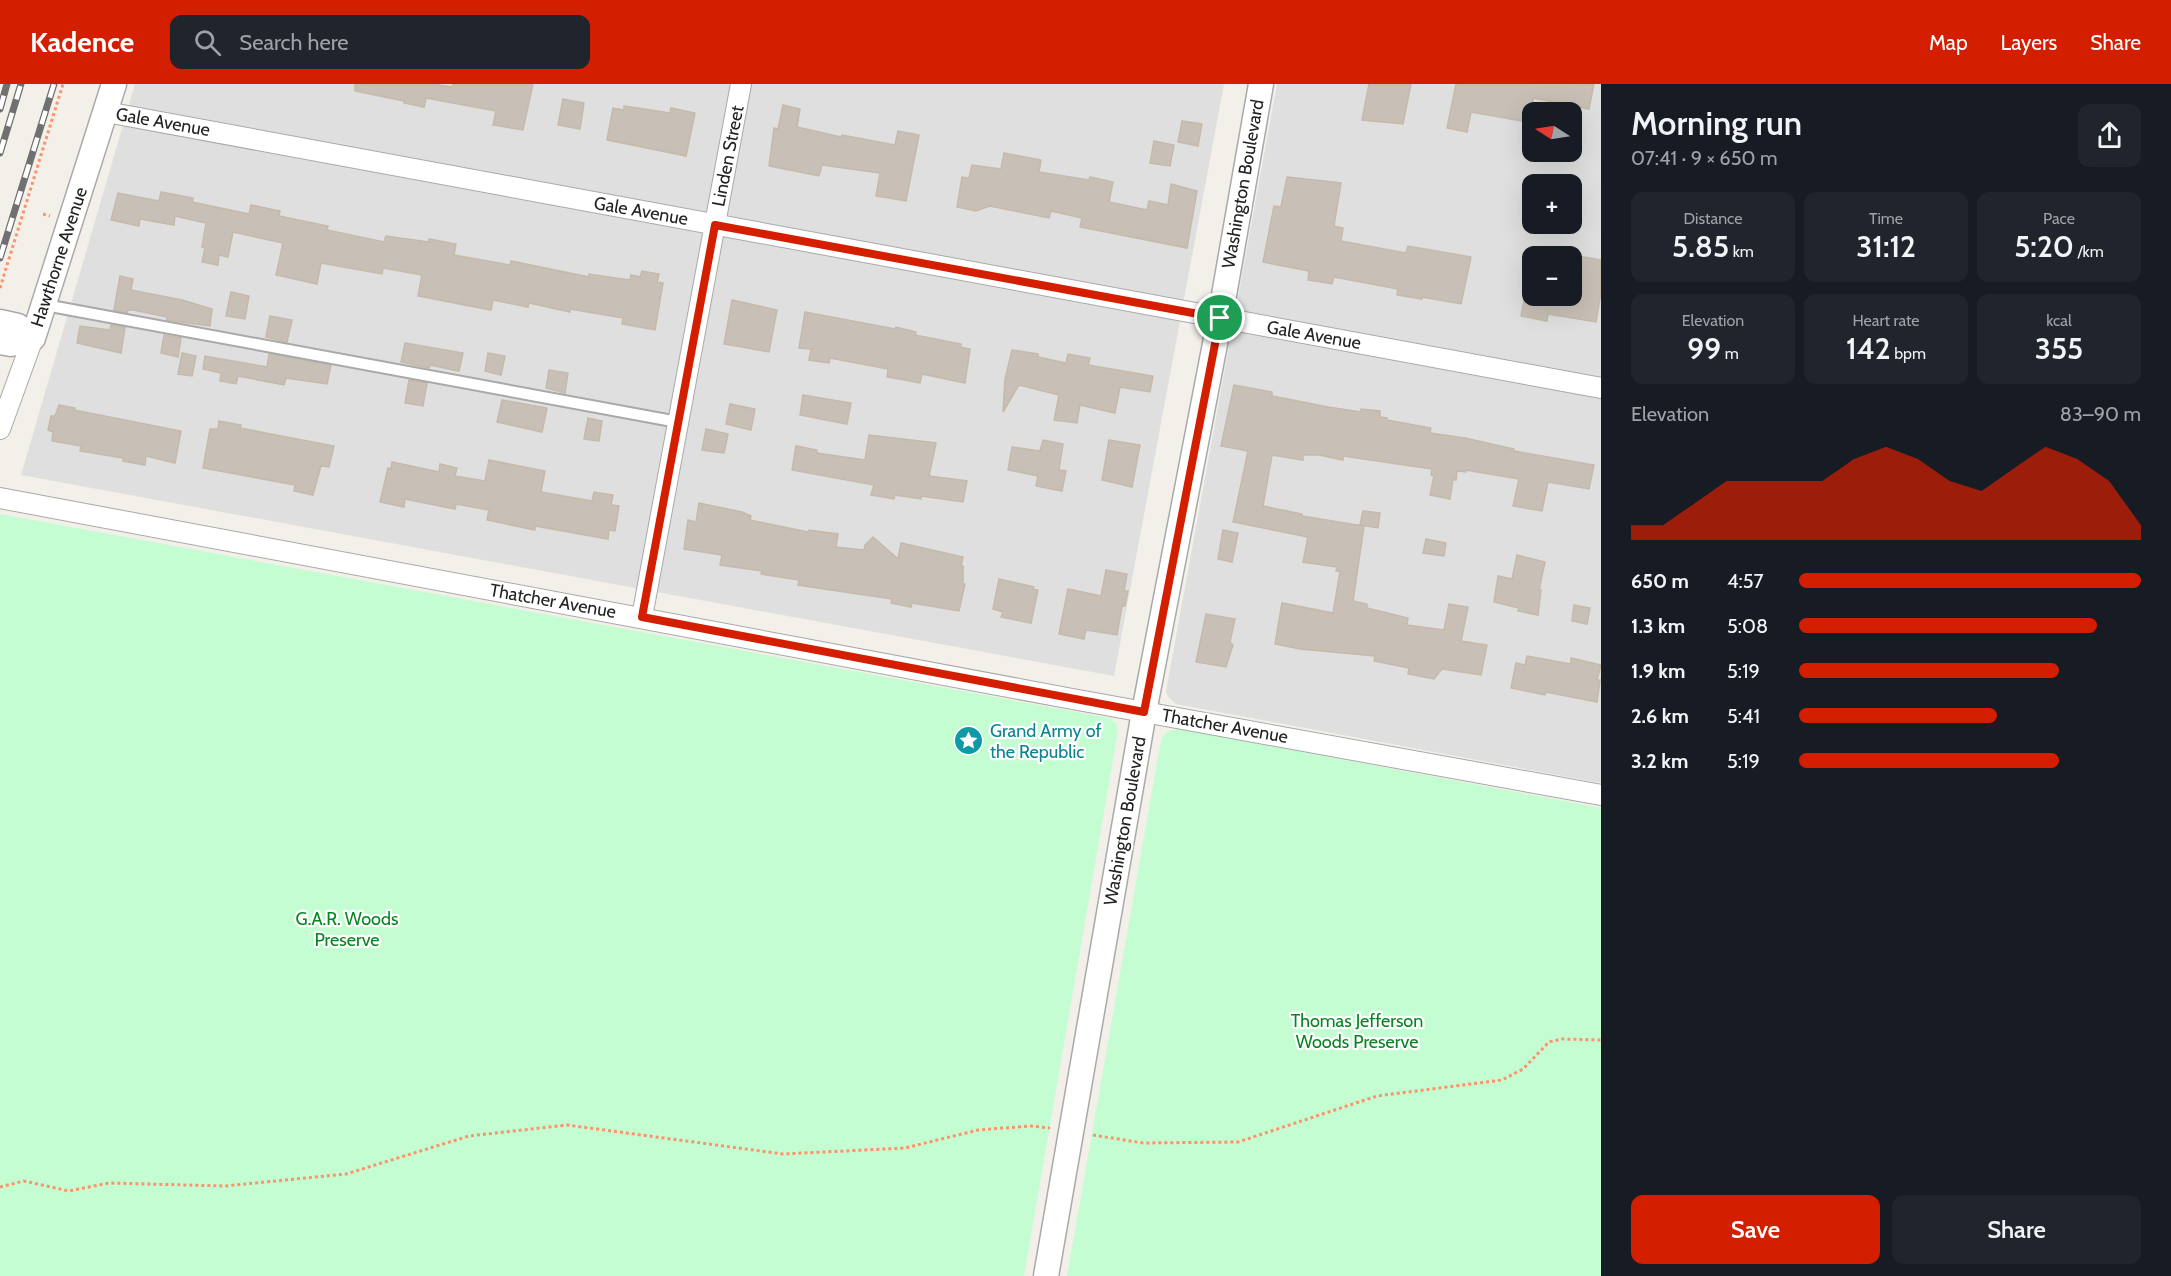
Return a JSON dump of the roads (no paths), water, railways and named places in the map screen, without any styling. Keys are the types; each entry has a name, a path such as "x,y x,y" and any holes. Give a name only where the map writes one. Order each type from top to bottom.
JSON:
{"street":[{"name":"Hawthorne Avenue","path":"0,429 45,305 114,84"},
{"name":"Linden Street","path":"642,617 741,84"},
{"name":"Washington Boulevard","path":"1046,1276 1144,712 1220,318 1261,84"},
{"name":"Gale Avenue","path":"106,112 1601,388"},
{"path":"0,322 18,326 33,338"},
{"path":"0,342 11,344 33,338"},
{"name":"Thatcher Avenue","path":"0,498 1601,795"}],"lane":[{"path":"45,305 678,422"}],"railway":[{"path":"0,109 7,84"},
{"path":"0,153 21,84"},
{"path":"0,258 54,84"}],"place":[{"name":"Grand Army of the Republic","path":"969,741"}],"park label":[{"name":"G.A.R. Woods Preserve","path":"347,929"},
{"name":"Thomas Jefferson Woods Preserve","path":"1357,1031"}]}
